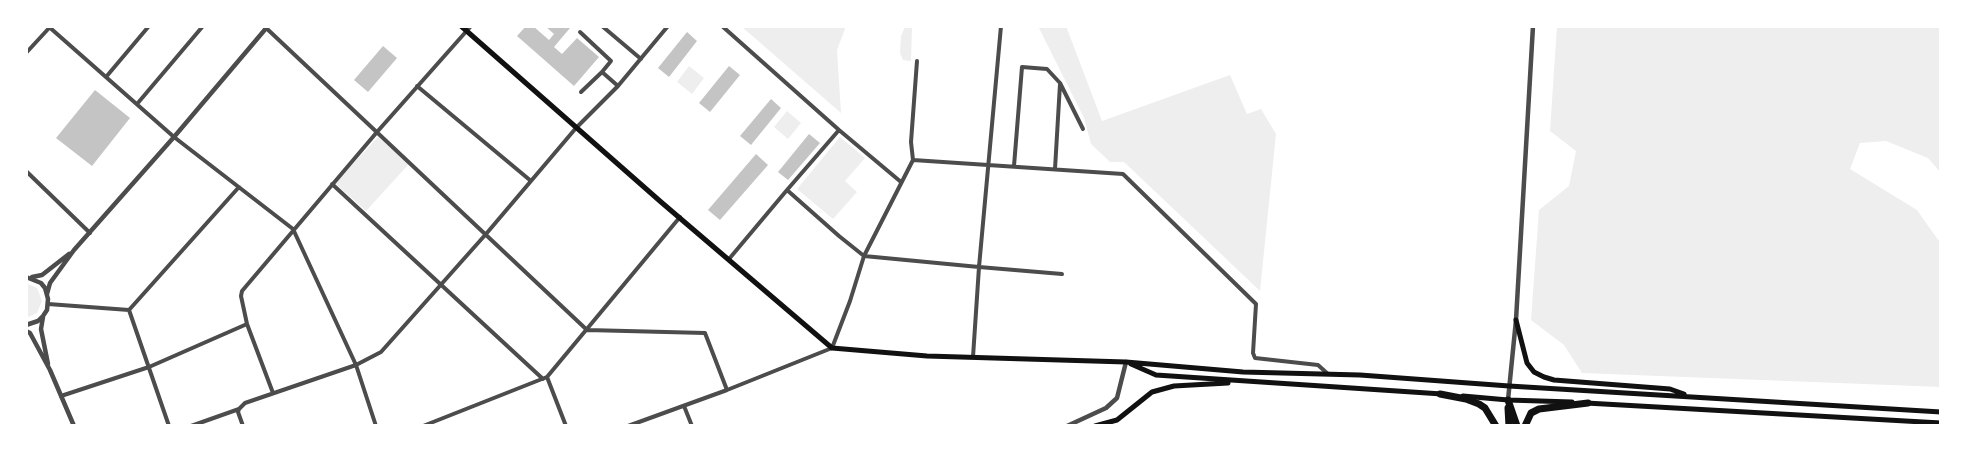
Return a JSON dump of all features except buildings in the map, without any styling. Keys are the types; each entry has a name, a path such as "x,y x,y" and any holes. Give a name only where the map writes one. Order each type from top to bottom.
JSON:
{"highway":[{"path":"1440,394 1466,399 1479,404 1485,408 1496,426"},
{"path":"1508,400 1509,426"},
{"path":"1508,400 1517,426"},
{"path":"1525,426 1531,413 1539,409 1588,403"}],"main road":[{"path":"461,26 576,128 832,348 927,356 1126,362 1243,372 1328,374 1941,412"},
{"path":"1516,320 1527,363 1534,372 1544,377 1554,380 1670,389 1689,395"},
{"path":"1126,362 1156,375 1508,400 1941,423"},
{"path":"1096,426 1116,420 1152,392 1174,386 1254,382"}],"street":[{"path":"106,77 149,26"},
{"path":"137,104 203,26"},
{"path":"273,393 247,324 241,296 242,291 377,132 472,26"},
{"path":"602,26 641,59"},
{"path":"191,426 239,409 245,403 356,365 381,352 486,234 576,128 618,86 668,26"},
{"path":"722,26 838,130 901,182"},
{"path":"973,357 979,267 1001,26"},
{"path":"1508,400 1516,320 1533,26"},
{"path":"26,53 49,27 174,137 293,229 356,365 376,426"},
{"path":"50,370 41,329 43,316 48,304 47,294 50,282 74,250 174,137 266,27 587,330 705,333 727,390"},
{"path":"580,32 611,61 582,92"},
{"path":"628,426 727,390 832,348 850,301 864,256 913,160 911,142 917,61"},
{"path":"1014,166 1022,67 1046,69 1060,83 1083,129"},
{"path":"602,72 618,86"},
{"path":"1055,169 1060,83"},
{"path":"417,86 530,181"},
{"path":"730,259 838,130"},
{"path":"913,160 1123,174 1256,304 1253,353 1255,358 1318,365 1328,374"},
{"path":"26,171 90,233"},
{"path":"332,184 545,378 566,426"},
{"path":"130,310 240,187"},
{"path":"788,190 864,256 1062,274"},
{"path":"423,426 545,378 680,217"},
{"path":"28,277 42,275 74,250"},
{"path":"28,277 41,284 47,294"},
{"path":"48,304 130,310"},
{"path":"130,310 169,426"},
{"path":"26,325 38,321 43,316"},
{"path":"61,396 149,367 247,324"},
{"path":"26,331 30,333 50,370 74,426"},
{"path":"1067,426 1106,408 1117,398 1126,362"},
{"path":"684,406 692,426"},
{"path":"239,409 238,412 243,426"}],"shaded area":[{"path":"741,26 846,26 837,50 841,113"},
{"path":"911,26 911,61 903,60 900,53 901,36 905,27"},
{"path":"1038,26 1066,26 1102,121 1230,75 1247,114 1261,109 1276,134 1260,291 1124,162 1110,162 1091,144 1084,118"},
{"path":"1557,26 1941,26 1941,173 1928,158 1886,141 1860,143 1850,169 1917,210 1941,244 1941,387 1582,373 1564,345 1531,320 1539,210 1569,186 1576,151 1550,131"},
{"path":"689,66 704,78 692,94 677,82"},
{"path":"787,111 801,123 788,139 774,127"},
{"path":"378,137 409,164 366,211 335,183"},
{"path":"840,137 865,158 845,181 857,192 833,219 797,189"},
{"path":"26,283 37,288 42,301 37,313 26,318"}]}
